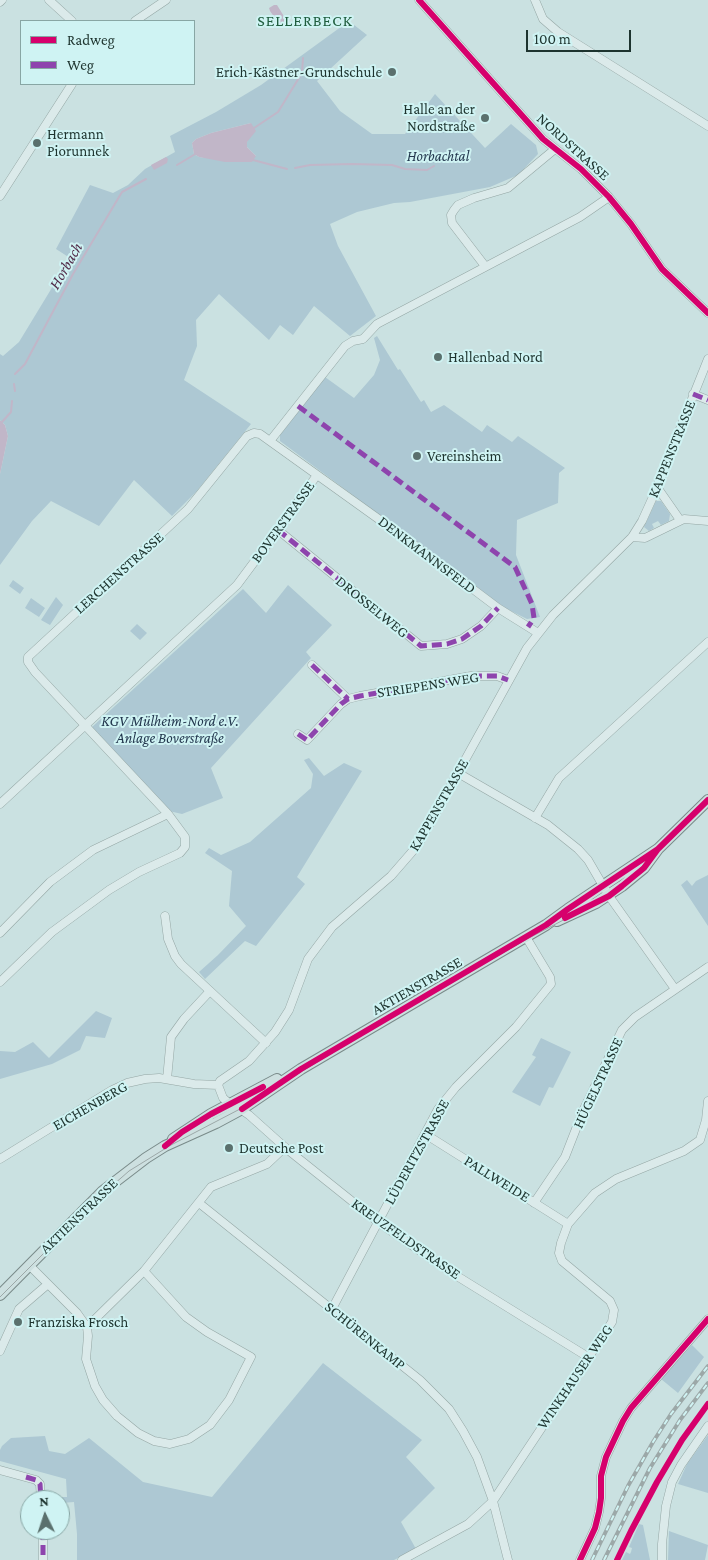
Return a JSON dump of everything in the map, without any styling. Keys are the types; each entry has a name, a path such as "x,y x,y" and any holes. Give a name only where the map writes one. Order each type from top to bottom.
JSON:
{"main road":[{"name":"AKTIENSTRASSE","path":"0,1295 114,1181 182,1132 236,1107 526,937 609,896 644,868 658,849 708,800"},
{"name":"AKTIENSTRASSE","path":"546,926 568,909 658,849"}],"street":[{"path":"49,0 71,20"},
{"path":"136,20 166,0"},
{"name":"NORDSTRASSE","path":"419,0 543,138 581,169 609,197 631,224 662,269 708,313"},
{"path":"535,0 543,19 558,32 708,126"},
{"path":"0,196 71,85"},
{"path":"485,266 452,223 451,215 458,205 508,188 555,149"},
{"path":"270,441 345,346 353,341 363,339 377,324 580,218 609,197"},
{"name":"KAPPENSTRASSE","path":"218,1085 220,1081 249,1061 266,1044 287,1014 308,959 336,923 391,876 423,838 508,680 538,633 553,615 632,537 657,487 708,359"},
{"path":"693,394 708,400"},
{"name":"LERCHENSTRASSE","path":"85,726 29,665 28,657 188,509 247,436 254,432 270,441"},
{"name":"BOVERSTRASSE","path":"0,804 237,585 278,530 317,475 270,441"},
{"name":"DENKMANNSFELD","path":"317,475 406,538 498,608 538,633"},
{"path":"657,487 680,520"},
{"path":"632,537 645,538 680,520 708,521"},
{"name":"DROSSELWEG","path":"278,530 421,646 447,644 462,639 482,626 498,608"},
{"path":"535,818 559,778 708,642"},
{"path":"312,665 348,699"},
{"name":"STRIEPENS WEG","path":"298,734 307,740 348,699 377,692 471,676 498,676 508,680"},
{"path":"0,982 59,926 109,890 139,872 182,851 186,842 185,837 168,814 85,726"},
{"path":"458,773 558,831 578,849 588,860 602,886 674,990"},
{"path":"0,934 50,882 93,850 168,814"},
{"path":"165,916 166,931 175,956 181,964 266,1044"},
{"name":"LÜDERITZSTRASSE","path":"332,1309 431,1121 447,1097 516,1027 551,982 526,937"},
{"name":"HÜGELSTRASSE","path":"534,1203 565,1157 583,1111 622,1030 635,1017 708,967"},
{"path":"167,1079 172,1037 184,1019 210,991"},
{"name":"EICHENBERG","path":"0,1159 119,1086 145,1079 167,1079 194,1084 218,1085"},
{"path":"218,1085 223,1098 236,1107"},
{"name":"WINKHAUSER WEG","path":"402,1560 468,1524 493,1501 612,1322 614,1310 610,1301 562,1262 559,1253 560,1243 568,1224 595,1193 616,1179 684,1151 700,1140 706,1120 708,1101"},
{"name":"KREUZFELDSTRASSE","path":"236,1107 378,1222 452,1273 588,1357"},
{"name":"PALLWEIDE","path":"425,1134 568,1224"},
{"path":"87,1327 144,1271 214,1185 268,1164 285,1147"},
{"name":"SCHÜRENKAMP","path":"199,1202 420,1380 448,1409 463,1431 477,1457 493,1501"},
{"path":"29,1265 77,1313 87,1327 86,1359 90,1374 103,1400 117,1416 138,1433 154,1441 168,1444 189,1439 210,1425 229,1400 251,1357 207,1332 186,1317 144,1271"},
{"path":"0,1351 19,1309 48,1284"},
{"path":"580,1560 595,1528 601,1498 601,1476 606,1457 623,1421 631,1408 708,1319"},
{"path":"662,1560 666,1506 672,1482 681,1465 708,1426"},
{"path":"0,1470 36,1480 40,1484 40,1490"},
{"path":"493,1501 508,1560"},
{"path":"43,1540 43,1560"}],"green space":[{"name":"Horbachtal","path":"349,21 367,35 317,81 340,111 372,134 405,134 435,94 485,148 511,124 536,145 538,154 518,175 490,187 410,202 394,203 357,212 330,224 338,246 376,316 350,336 314,306 293,335 280,325 269,340 219,294 196,320 197,346 184,380 251,424 196,492 172,516 134,480 99,526 51,501 32,521 0,565 0,474 8,436 5,425 0,420 0,354 3,356 19,342 70,258 56,249 90,185 113,193 128,185 145,169 175,152 170,136 216,112 261,85","holes":["251,123 247,147 256,156 199,157 194,154 192,143 196,139 211,133"]},
{"path":"377,336 398,370 400,369 421,402 424,400 431,412 444,405 482,432 487,425 512,442 518,436 565,468 559,473 558,503 517,520 516,555 540,617 527,619 503,607 280,441 280,435 325,377 354,398 374,375 380,360 374,338"},
{"path":"656,501 661,501 670,514 669,521 661,525 658,521 652,524 654,528 649,531 644,527"},
{"path":"13,580 24,588 20,594 9,586"},
{"name":"KGV Mülheim-Nord e.V. Anlage Boverstraße","path":"288,585 332,625 306,652 311,658 211,768 223,798 182,814 169,811 92,727 243,589 266,613"},
{"path":"56,597 63,605 50,625 41,620"},
{"path":"31,598 45,608 39,617 25,608"},
{"path":"137,624 147,633 140,640 130,631"},
{"path":"309,758 324,776 344,763 362,771 297,877 305,884 256,946 245,941 205,979 199,972 246,926 229,906 232,871 205,853 209,848 221,855 250,842 311,788 313,774 304,760"},
{"path":"708,875 708,926 681,885 687,880 692,886 696,881"},
{"path":"96,1011 112,1018 105,1038 86,1036 80,1050 52,1064 0,1079 0,1051 15,1052 33,1042 49,1058"},
{"path":"541,1038 571,1052 553,1088 549,1087 540,1106 512,1092 536,1057 532,1055"},
{"path":"692,1345 704,1357 678,1393 661,1379"},
{"path":"323,1363 422,1440 406,1457 435,1488 401,1522 416,1549 394,1560 77,1560 74,1502 70,1502 70,1490 67,1490 66,1479 0,1461 0,1450 11,1438 45,1436 49,1451 65,1454 89,1438 143,1482 212,1497"},
{"path":"708,1435 708,1493 678,1484 687,1464"},
{"path":"639,1524 643,1525 650,1560 622,1560 626,1552 630,1554 631,1552 632,1548 629,1547"},
{"path":"669,1531 708,1545 705,1560 668,1560"}],"shaded area":[{"path":"277,5 285,18 284,24 279,24 270,11 269,8"},
{"path":"251,123 256,131 247,142 247,147 256,156 252,162 225,162 199,157 194,154 192,143 196,139 211,133"},
{"path":"166,157 168,159 167,163 154,170 151,165"},
{"path":"0,420 5,425 8,436 0,474"}],"waterway":[{"name":"Horbach","path":"254,128 278,112 302,73 303,58"},
{"name":"Horbach","path":"177,165 197,153"},
{"name":"Horbach","path":"438,162 445,157 457,154"},
{"name":"Horbach","path":"253,160 287,169"},
{"name":"Horbach","path":"295,168 310,165 352,164 392,165 405,169 427,170 434,166"},
{"name":"Horbach","path":"15,374 25,364 73,274 122,192 146,179"},
{"name":"Horbach","path":"14,384 15,391"},
{"name":"Horbach","path":"2,422 11,412 12,401"}],"tram line":[{"path":"0,1297 105,1192 129,1171 171,1145 240,1109 396,1014 527,939 596,903 637,871 708,802"},
{"path":"570,909 645,855"},
{"path":"189,1129 239,1101"}],"railway":[{"path":"592,1560 628,1486 653,1442 671,1414 708,1366"},
{"path":"604,1560 650,1468 680,1420 708,1383"}],"marked path":[{"path":"693,394 708,400"},
{"path":"298,406 515,567 532,604 534,618 528,627"},
{"path":"278,530 421,646 447,644 462,639 481,626 498,608"},
{"path":"312,665 348,699"},
{"path":"298,734 307,740 348,699 471,676 497,676 508,680"},
{"path":"26,1477 36,1480 40,1484 40,1490"},
{"path":"43,1540 43,1560"}],"cycle path":[{"path":"419,0 543,139 581,169 609,197 631,224 662,269 708,313"},
{"path":"565,918 609,896 644,868 658,849 708,800"},
{"path":"242,1109 301,1069 546,925 658,849"},
{"path":"165,1146 182,1132 211,1114 263,1087"},
{"path":"580,1560 595,1528 601,1498 601,1476 606,1457 623,1421 631,1408 708,1319"},
{"path":"617,1560 657,1482 682,1440 708,1404"}],"place":[{"name":"Erich-Kästner-Grundschule","path":"392,72"},
{"name":"Halle an der Nordstraße","path":"485,118"},
{"name":"Hermann Piorunnek","path":"37,143"},
{"name":"Hallenbad Nord","path":"438,357"},
{"name":"Vereinsheim","path":"417,456"},
{"name":"Deutsche Post","path":"229,1148"},
{"name":"Franziska Frosch","path":"18,1322"}],"district":[{"name":"SELLERBECK","path":"305,21"}]}
